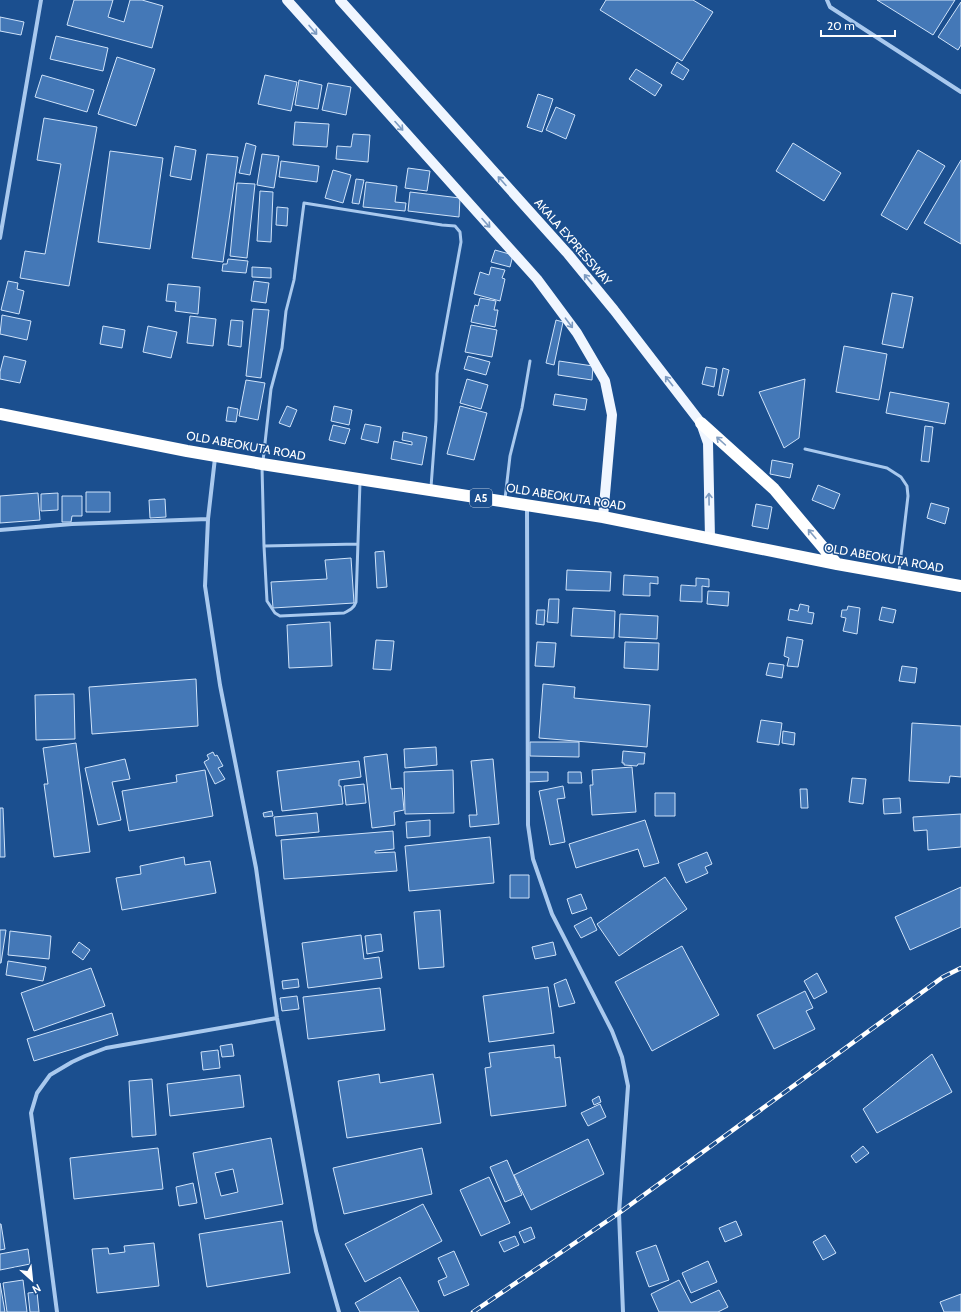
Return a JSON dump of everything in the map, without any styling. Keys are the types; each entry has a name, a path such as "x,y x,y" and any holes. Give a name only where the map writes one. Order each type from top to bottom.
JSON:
{"highway":[{"name":"OLD ABEOKUTA ROAD","path":"0,414 215,456 603,517 837,564 961,586"},
{"path":"701,423 774,489 837,564"}],"main road":[{"path":"287,0 537,279 577,333 605,381 612,415 603,517"},
{"name":"AKALA EXPRESSWAY","path":"340,0 568,254 614,310 701,423 708,443 710,538"}],"street":[{"path":"0,238 41,0"},
{"path":"827,0 830,7 961,92"},
{"path":"215,456 208,519 205,586 220,685 256,868 276,1018 316,1231 339,1312"},
{"path":"527,505 528,825 533,859 552,914 612,1031 622,1057 628,1086 619,1213 623,1312"},
{"path":"0,530 72,524 208,519"},
{"path":"58,1312 31,1113 37,1093 55,1072 72,1062 106,1048 276,1018"}],"lane":[{"path":"361,480 355,606 351,610 344,613 285,617 275,613 267,601 262,464 271,389 282,348 286,311 294,280 304,203 455,226 460,232 461,242 437,374 436,420 431,491"},
{"path":"505,501 510,456 522,408 530,361"},
{"path":"805,449 887,468 901,477 907,486 908,496 899,575"},
{"path":"264,546 358,544"}],"building":[{"path":"74,0 113,0 108,17 124,22 130,0 142,0 163,6 152,48 67,25"},
{"path":"606,0 693,0 713,12 682,61 600,10"},
{"path":"877,0 955,0 933,35"},
{"path":"961,2 961,45 958,50 938,37"},
{"path":"0,17 24,22 21,35 0,31"},
{"path":"56,36 108,48 103,71 50,59"},
{"path":"117,57 155,69 136,126 98,114"},
{"path":"677,62 689,70 683,80 671,73"},
{"path":"636,69 662,85 655,96 629,79"},
{"path":"42,75 94,90 87,112 35,97"},
{"path":"265,75 297,82 291,111 258,104"},
{"path":"299,80 322,85 318,109 295,105"},
{"path":"328,83 351,87 346,115 322,110"},
{"path":"538,94 553,99 542,132 527,127"},
{"path":"556,107 575,115 566,139 546,130"},
{"path":"44,118 97,127 69,286 20,278 25,251 45,254 61,164 37,160"},
{"path":"295,122 329,124 327,147 293,145"},
{"path":"353,134 370,135 368,162 336,159 337,146 351,147"},
{"path":"246,143 256,146 250,175 239,173"},
{"path":"793,143 841,173 824,201 776,171"},
{"path":"175,146 196,150 191,180 170,176"},
{"path":"918,150 945,166 907,230 881,215"},
{"path":"110,151 163,158 150,249 98,242"},
{"path":"207,154 238,157 223,262 192,258"},
{"path":"262,154 279,156 274,188 257,185"},
{"path":"961,160 961,244 924,223"},
{"path":"281,161 319,166 317,182 279,177"},
{"path":"408,168 430,171 427,191 405,188"},
{"path":"333,170 351,175 343,203 325,198"},
{"path":"356,179 364,180 359,204 352,203"},
{"path":"366,182 397,186 395,202 406,203 405,211 363,207"},
{"path":"237,183 255,184 247,258 230,256"},
{"path":"260,191 273,192 271,242 257,241"},
{"path":"410,192 460,198 459,217 408,211"},
{"path":"277,207 288,208 287,226 276,225"},
{"path":"495,250 513,255 510,267 491,262"},
{"path":"228,259 248,261 246,273 222,271 223,264 227,264"},
{"path":"252,267 271,268 271,278 252,277"},
{"path":"491,267 505,270 502,278 505,279 500,301 474,294 480,272 489,275"},
{"path":"8,281 18,283 17,289 24,291 19,314 1,310"},
{"path":"254,281 269,283 266,303 251,301"},
{"path":"168,284 200,287 198,314 175,311 176,302 166,301"},
{"path":"892,293 913,297 903,348 882,344"},
{"path":"480,298 496,301 494,310 498,310 495,327 471,322 475,305 478,306"},
{"path":"253,309 269,310 261,378 246,376"},
{"path":"2,315 31,321 27,340 0,334"},
{"path":"190,316 216,319 213,346 187,343"},
{"path":"231,320 243,321 241,347 228,345"},
{"path":"556,320 563,322 554,365 546,363"},
{"path":"471,325 497,330 492,357 465,352"},
{"path":"103,326 125,330 122,348 100,344"},
{"path":"148,326 177,332 171,358 143,352"},
{"path":"844,346 887,354 879,400 836,392"},
{"path":"4,356 26,361 20,383 0,379"},
{"path":"468,356 490,362 486,375 464,369"},
{"path":"559,361 593,366 592,380 558,375"},
{"path":"706,367 717,369 714,387 702,384"},
{"path":"723,368 729,370 723,396 718,395"},
{"path":"467,379 488,385 481,409 460,403"},
{"path":"805,379 799,438 784,448 759,392"},
{"path":"246,380 265,383 258,420 239,416"},
{"path":"890,392 949,403 945,424 886,413"},
{"path":"555,394 587,399 585,410 553,405"},
{"path":"287,406 297,410 290,427 279,423"},
{"path":"334,406 352,410 349,425 331,421"},
{"path":"460,406 487,413 474,460 447,454"},
{"path":"228,407 238,409 236,422 226,421"},
{"path":"365,424 381,427 378,443 361,439"},
{"path":"333,425 350,429 345,444 329,440"},
{"path":"925,426 933,427 929,462 921,461"},
{"path":"403,432 427,437 422,465 391,459 394,441 412,445 412,442 402,440"},
{"path":"772,460 793,464 790,478 770,474"},
{"path":"818,485 840,494 834,509 812,500"},
{"path":"86,492 110,492 110,512 86,512"},
{"path":"38,493 40,520 0,523 0,496"},
{"path":"58,493 58,510 41,511 41,494"},
{"path":"62,496 82,496 82,516 72,516 71,522 62,522"},
{"path":"165,499 166,517 150,518 149,500"},
{"path":"931,503 949,508 945,524 927,518"},
{"path":"756,504 772,507 768,529 752,526"},
{"path":"384,551 387,587 377,588 375,552"},
{"path":"351,558 354,603 273,608 271,582 327,579 325,560"},
{"path":"567,570 611,572 610,591 566,590"},
{"path":"624,575 658,577 658,584 650,583 650,596 623,595"},
{"path":"696,578 709,579 709,587 702,586 702,602 680,601 681,585 696,586"},
{"path":"708,591 729,592 728,606 707,604"},
{"path":"549,599 559,599 558,623 547,622"},
{"path":"800,604 809,606 808,612 814,613 812,624 788,620 790,609 798,611"},
{"path":"848,606 860,608 857,634 843,631 846,618 841,617 842,610 847,610"},
{"path":"882,607 896,610 893,623 879,620"},
{"path":"573,608 615,611 614,638 571,636"},
{"path":"537,610 545,610 544,625 536,624"},
{"path":"620,614 658,616 657,639 619,637"},
{"path":"330,622 332,666 289,668 287,625"},
{"path":"787,637 803,640 798,667 787,666 789,658 784,656"},
{"path":"376,640 394,641 391,670 373,669"},
{"path":"537,642 556,643 554,667 535,666"},
{"path":"625,642 659,643 658,670 624,668"},
{"path":"769,663 784,665 782,678 766,675"},
{"path":"902,666 917,668 915,683 899,681"},
{"path":"196,679 198,726 92,734 89,687"},
{"path":"543,684 575,687 574,698 650,705 647,747 539,738"},
{"path":"74,694 75,739 36,740 35,695"},
{"path":"761,720 782,723 779,745 757,742"},
{"path":"912,723 961,726 961,777 950,776 949,783 909,781"},
{"path":"783,731 795,733 794,745 782,743"},
{"path":"530,742 579,742 579,757 530,756"},
{"path":"76,743 90,852 54,857 44,784 48,784 43,748"},
{"path":"436,747 437,765 405,768 404,749"},
{"path":"623,751 645,753 644,764 638,764 637,766 624,765 624,763 622,763"},
{"path":"213,752 215,756 217,755 223,766 218,768 225,779 215,784 204,762 209,759 207,755"},
{"path":"387,754 391,789 402,788 404,810 394,812 395,825 372,828 364,757"},
{"path":"125,759 130,779 112,782 121,820 98,825 85,768"},
{"path":"493,759 499,824 470,827 469,815 477,815 471,761"},
{"path":"359,761 361,777 339,780 343,804 282,811 277,771"},
{"path":"632,767 636,812 592,815 590,785 593,785 592,770"},
{"path":"205,770 213,816 129,831 122,791 177,782 176,775"},
{"path":"453,770 454,813 405,814 404,772"},
{"path":"529,772 548,772 548,781 529,782"},
{"path":"568,772 581,772 582,783 568,783"},
{"path":"852,778 866,779 863,804 849,802"},
{"path":"364,784 366,803 346,805 344,786"},
{"path":"563,786 565,798 557,799 565,842 550,845 539,791"},
{"path":"800,789 807,789 808,808 801,808"},
{"path":"655,793 675,793 675,816 655,816"},
{"path":"900,798 901,813 884,814 883,799"},
{"path":"0,808 3,808 5,857 0,857"},
{"path":"272,811 273,816 264,817 263,813"},
{"path":"317,813 319,832 276,836 274,817"},
{"path":"961,814 961,847 928,850 927,830 914,831 913,817"},
{"path":"430,820 430,836 407,838 406,822"},
{"path":"645,820 659,863 644,867 638,849 576,868 569,844"},
{"path":"393,831 394,849 375,851 375,853 395,852 397,871 284,879 281,840"},
{"path":"490,837 494,883 409,891 405,846"},
{"path":"707,852 712,864 705,867 708,873 686,883 678,864"},
{"path":"184,857 185,865 210,861 216,893 122,910 116,878 141,874 140,866"},
{"path":"510,875 529,875 529,898 510,898"},
{"path":"665,877 687,909 619,956 597,924"},
{"path":"961,887 961,927 910,950 895,917"},
{"path":"581,894 587,909 572,914 567,899"},
{"path":"440,910 444,967 419,969 414,912"},
{"path":"591,917 597,930 581,938 574,926"},
{"path":"0,930 6,930 1,963 0,963"},
{"path":"10,931 51,936 49,959 8,955"},
{"path":"381,934 383,951 367,954 365,936"},
{"path":"361,935 364,959 379,957 382,978 308,988 302,943"},
{"path":"79,942 90,950 83,960 72,952"},
{"path":"553,942 556,955 535,959 532,947"},
{"path":"682,946 719,1015 652,1051 615,982"},
{"path":"8,961 46,967 43,981 6,975"},
{"path":"91,968 105,1006 34,1031 21,993"},
{"path":"817,973 827,992 814,999 804,981"},
{"path":"298,979 299,987 283,989 282,981"},
{"path":"566,979 575,1003 559,1007 554,984"},
{"path":"548,987 554,1033 489,1042 483,996"},
{"path":"380,988 385,1030 308,1039 303,997"},
{"path":"805,991 813,1008 806,1011 815,1029 774,1049 757,1015"},
{"path":"297,996 299,1009 282,1011 280,998"},
{"path":"112,1013 118,1035 34,1061 27,1039"},
{"path":"232,1044 234,1056 222,1057 220,1046"},
{"path":"554,1045 555,1058 560,1057 566,1106 491,1116 485,1068 491,1067 489,1053"},
{"path":"218,1050 220,1068 203,1070 201,1052"},
{"path":"932,1054 952,1092 877,1133 863,1109"},
{"path":"379,1074 380,1083 433,1074 441,1123 347,1138 338,1081"},
{"path":"240,1075 244,1107 170,1116 167,1084"},
{"path":"152,1079 156,1135 132,1137 129,1081"},
{"path":"599,1096 601,1102 594,1105 592,1100"},
{"path":"600,1104 606,1117 588,1126 581,1113"},
{"path":"271,1138 283,1204 205,1219 193,1153","holes":["233,1169 238,1192 221,1196 215,1173"]},
{"path":"588,1139 604,1174 531,1210 514,1175"},
{"path":"863,1146 869,1153 856,1163 851,1156"},
{"path":"158,1148 163,1189 74,1199 70,1158"},
{"path":"422,1148 432,1194 344,1214 333,1168"},
{"path":"507,1160 522,1195 505,1202 490,1167"},
{"path":"489,1177 510,1223 481,1236 460,1190"},
{"path":"193,1183 197,1203 179,1206 176,1187"},
{"path":"423,1204 442,1241 365,1282 345,1244"},
{"path":"282,1221 290,1273 207,1287 199,1234"},
{"path":"736,1221 742,1235 725,1242 719,1228"},
{"path":"0,1224 5,1249 0,1250"},
{"path":"531,1227 535,1238 524,1243 519,1232"},
{"path":"825,1235 836,1253 823,1260 813,1242"},
{"path":"515,1236 519,1245 504,1252 499,1242"},
{"path":"154,1243 159,1286 97,1293 92,1249 108,1248 109,1254 125,1252 124,1246"},
{"path":"656,1245 669,1280 649,1287 636,1252"},
{"path":"28,1249 30,1264 0,1270 0,1254"},
{"path":"454,1251 469,1285 444,1296 438,1281 447,1277 438,1258"},
{"path":"708,1261 717,1282 691,1293 682,1273"},
{"path":"400,1277 419,1312 360,1312 355,1303"},
{"path":"23,1280 27,1312 7,1312 3,1283"},
{"path":"679,1280 691,1303 719,1290 728,1307 718,1312 659,1312 651,1294"},
{"path":"0,1283 5,1312 0,1312"},
{"path":"37,1292 39,1312 30,1312 28,1293"},
{"path":"961,1294 961,1312 944,1312 940,1302"}],"railway":[{"path":"473,1312 619,1213 943,977 961,968"}]}
